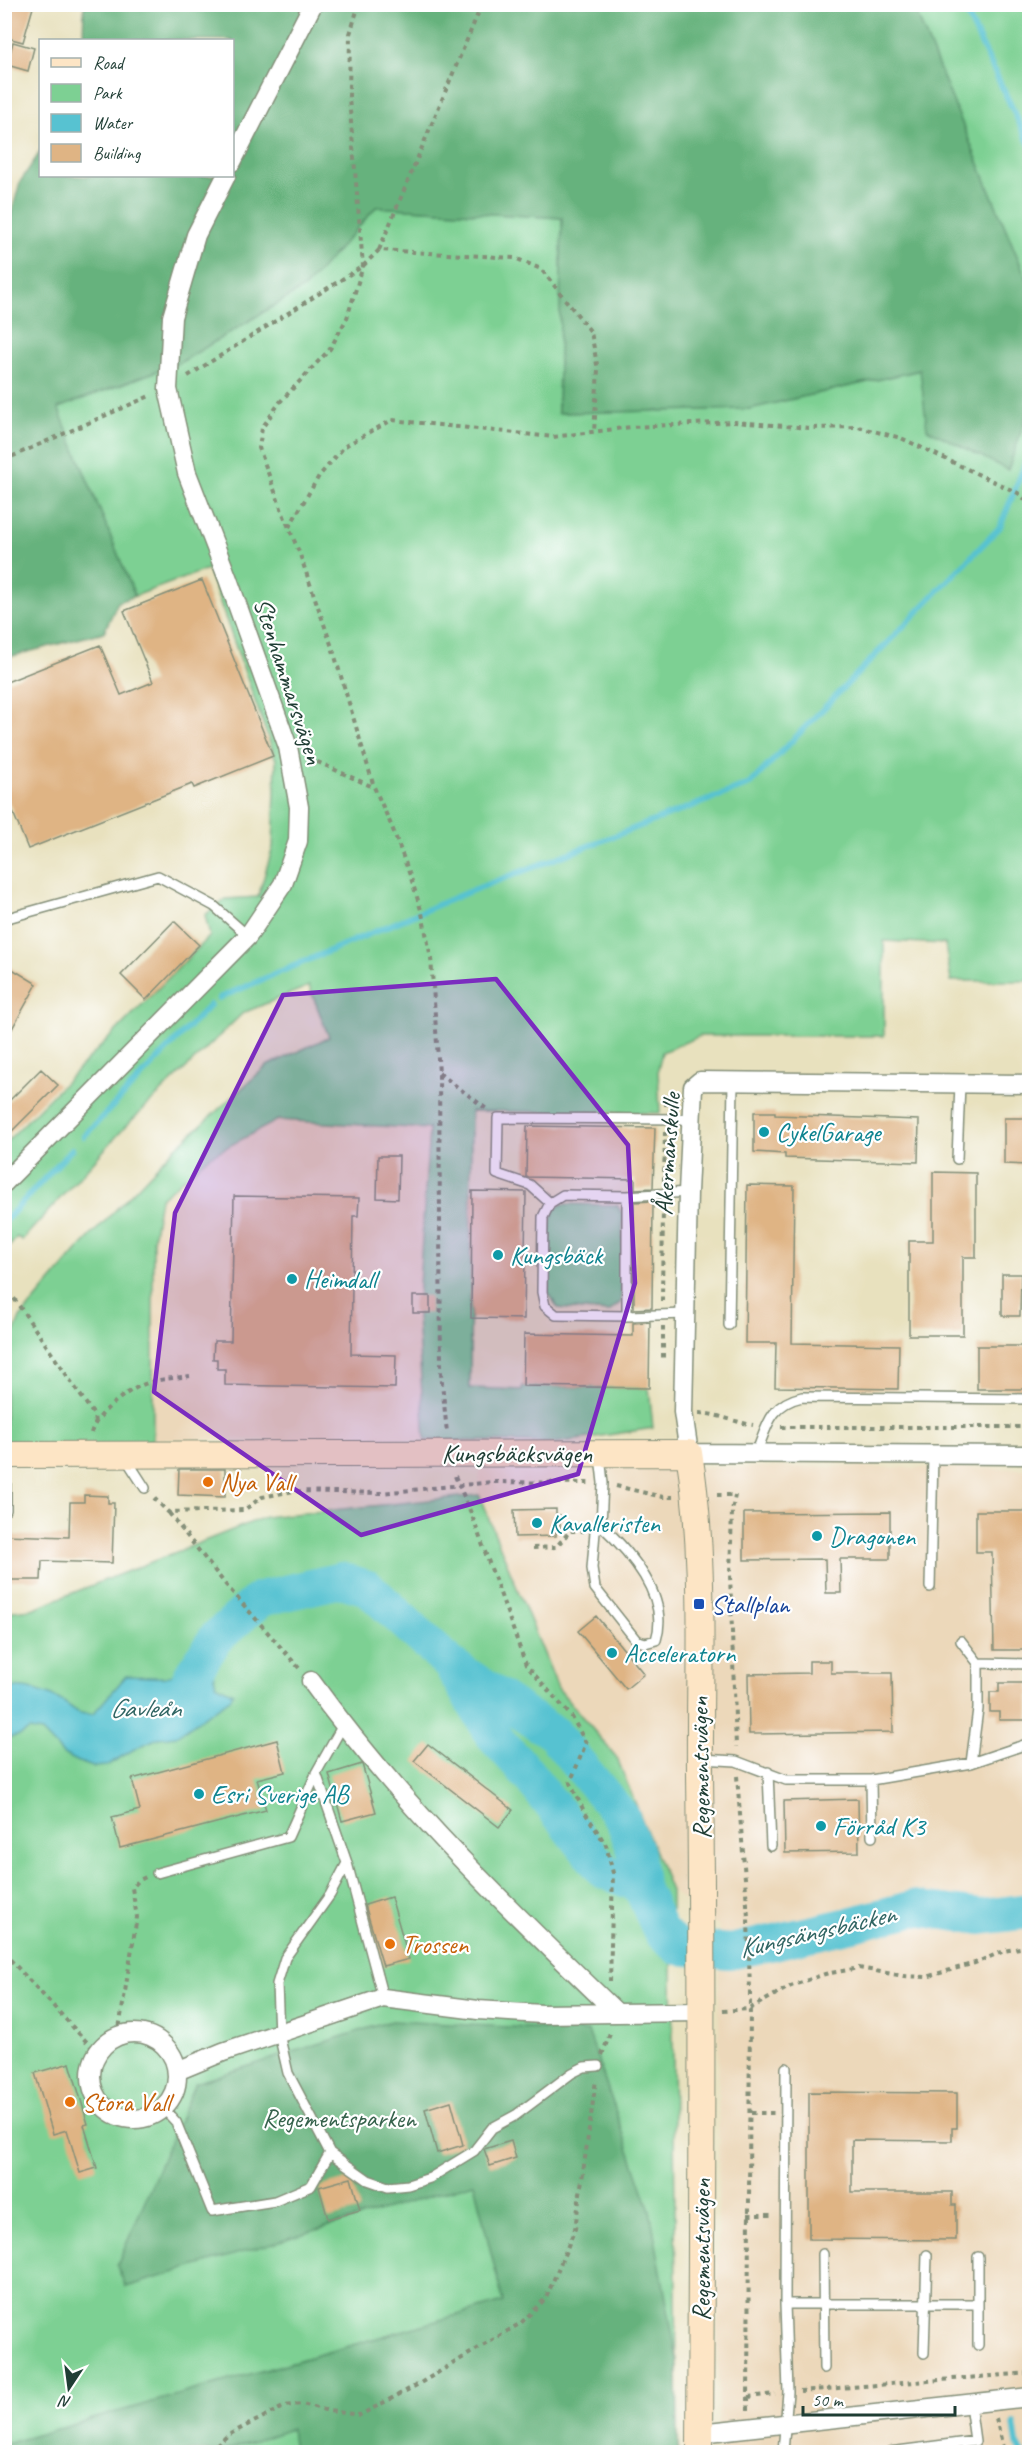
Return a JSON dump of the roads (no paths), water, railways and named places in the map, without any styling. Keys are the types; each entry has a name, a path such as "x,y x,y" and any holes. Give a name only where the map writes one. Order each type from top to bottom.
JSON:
{"street":[{"path":"234,158 313,4"},
{"name":"Stenhammarsvägen","path":"4,1184 248,936 284,884 298,841 299,807 288,747 228,579 187,473 168,388 172,317 196,235 225,177"},
{"name":"Åkermanskulle","path":"689,1453 683,1412 690,1119 693,1087 700,1081 1029,1084"},
{"name":"Kungsbäcksvägen","path":"5,1455 448,1453 1029,1455"},
{"name":"Regementsvägen","path":"689,1453 696,1496 700,1759 702,1940 700,2443"},
{"path":"311,1681 343,1725 451,1846 617,2013"},
{"path":"177,2071 223,2052 383,1998 500,2012 542,2014 702,2012"},
{"path":"131,2032 156,2038 174,2058 177,2071 176,2084 163,2108 138,2119 124,2118 111,2113 101,2104 92,2086 92,2066 97,2053 106,2042 118,2035 131,2032"},
{"path":"700,2443 748,2428 1029,2397"}],"lane":[{"path":"4,919 158,876 214,906 248,936"},
{"path":"729,1325 733,1082"},
{"path":"957,1159 960,1084"},
{"path":"550,1203 530,1185 497,1174 498,1118 690,1119"},
{"path":"686,1314 556,1315 546,1306 542,1292 543,1217 550,1203 562,1195 627,1196 688,1192"},
{"path":"627,1196 627,1316"},
{"path":"756,1454 766,1427 776,1410 787,1400 802,1397 1029,1399"},
{"path":"598,1528 619,1542 638,1566 658,1602 661,1625 656,1640 645,1643 636,1640 595,1588 592,1568 603,1483 600,1454"},
{"path":"5,1455 6,1510"},
{"path":"123,1455 145,1488"},
{"path":"930,1587 933,1455"},
{"path":"960,1641 978,1663 978,1709 971,1763"},
{"path":"978,1663 1029,1664"},
{"path":"157,1874 288,1837 316,1773 343,1725"},
{"path":"700,1759 736,1761 786,1780 871,1780 971,1763 1029,1743"},
{"path":"768,1772 771,1846"},
{"path":"316,1773 324,1803 346,1863 383,1998"},
{"path":"871,1780 872,1837"},
{"path":"346,1863 330,1895 285,1958 277,1984 279,2034 288,2073 330,2153 368,2180 388,2187 408,2185 430,2178 474,2151 492,2128 516,2115 572,2073 584,2067 598,2066"},
{"path":"783,2452 788,2392 785,2304 786,2068"},
{"path":"163,2108 176,2122 212,2211 275,2201 311,2186 330,2153"},
{"path":"823,2254 824,2368"},
{"path":"924,2353 927,2255"},
{"path":"978,2257 978,2345"},
{"path":"785,2304 978,2304"},
{"path":"890,2452 975,2441 970,2404"}],"water":[{"name":"Gavleån","path":"206,1627 222,1643 213,1673 216,1684 233,1693 230,1699 176,1736 158,1738 106,1766 93,1767 63,1754 42,1732 29,1730 21,1735 5,1739 5,1688 26,1689 47,1694 78,1712 93,1714 126,1676 165,1677 180,1671 191,1658"}],"waterway":[{"path":"962,4 1030,145"},
{"path":"219,998 468,892 750,784 1000,527 1030,452"},
{"path":"84,1136 210,1005"},
{"path":"5,1221 72,1149"},
{"name":"Kungsängsbäcken","path":"190,1678 216,1638 260,1599 341,1580 368,1588 450,1664 554,1734 622,1817 636,1853 640,1885 661,1932 678,1947 730,1952 914,1908 981,1917 1030,1911"},
{"name":"Kungsängsbäcken","path":"455,1672 495,1738 523,1768 604,1871 640,1885"},
{"path":"1014,2423 1017,2443 1022,2452"}],"place":[{"name":"CykelGarage","path":"764,1132"},
{"name":"Kungsbäck","path":"498,1255"},
{"name":"Heimdall","path":"292,1279"},
{"name":"Nya Vall","path":"208,1482"},
{"name":"Kavalleristen","path":"537,1523"},
{"name":"Dragonen","path":"817,1536"},
{"name":"Stallplan","path":"699,1604"},
{"name":"Acceleratorn","path":"612,1653"},
{"name":"Esri Sverige AB","path":"199,1794"},
{"name":"Förråd K3","path":"821,1826"},
{"name":"Trossen","path":"390,1944"},
{"name":"Stora Vall","path":"70,2102"}],"park label":[{"name":"Regementsparken","path":"339,2118"}]}
